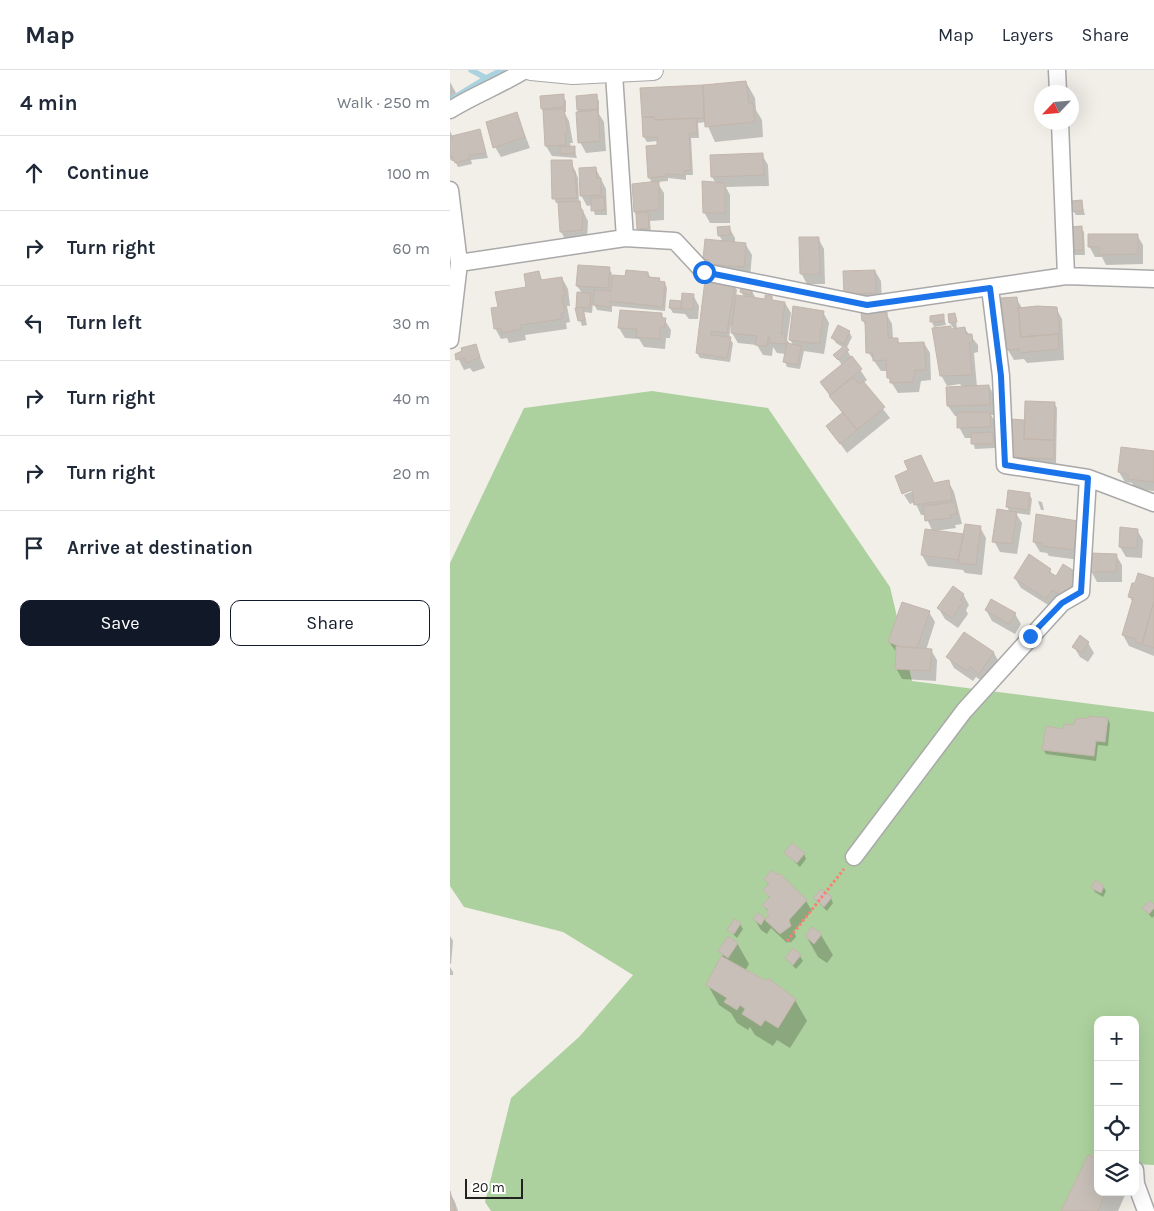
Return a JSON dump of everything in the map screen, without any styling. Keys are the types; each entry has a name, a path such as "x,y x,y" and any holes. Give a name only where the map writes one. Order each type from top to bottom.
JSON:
{"street":[{"path":"450,110 471,97 500,86 525,70"},
{"path":"531,70 573,74 614,74 653,70"},
{"path":"1057,70 1058,85"},
{"path":"614,74 625,238"},
{"path":"1060,130 1066,276"},
{"path":"450,190 459,263 450,340"},
{"path":"459,263 625,238 675,241 704,272 867,305 1066,276 1154,279"},
{"path":"990,288 1001,376 1005,465 1088,478 1154,503"},
{"path":"854,857 964,711 1062,603 1081,592 1088,478"},
{"path":"1139,1192 1146,1211"}],"path":[{"path":"787,941 854,857"}],"green space":[{"path":"652,391 768,408 890,587 912,681 1154,712 1154,1165 1139,1164 1139,1016 1094,1016 1095,1196 1082,1211 491,1211 485,1202 511,1098 579,1037 633,975 563,932 464,907 450,886 450,563 524,408"}],"building":[{"path":"746,81 749,104 753,103 755,122 705,127 703,85"},
{"path":"703,85 704,118 655,120 654,117 642,117 640,88"},
{"path":"564,94 564,107 541,109 540,96"},
{"path":"597,94 598,109 577,110 576,96"},
{"path":"564,109 568,133 565,133 566,145 545,146 543,110"},
{"path":"598,110 600,141 578,143 576,112"},
{"path":"517,112 525,137 493,148 486,122"},
{"path":"642,117 654,117 655,120 696,118 697,133 689,133 691,170 684,171 684,175 666,174 666,176 648,178 646,146 657,145 657,137 643,137"},
{"path":"480,129 486,153 469,155 470,159 455,163 452,156 450,157 450,139 453,138 452,136"},
{"path":"575,146 575,153 560,154 560,147"},
{"path":"763,153 764,175 711,177 710,155"},
{"path":"551,160 572,160 573,172 575,171 577,198 552,199"},
{"path":"596,167 597,178 601,178 601,195 580,196 579,168"},
{"path":"659,181 659,210 634,212 632,184"},
{"path":"702,181 725,183 725,213 703,213"},
{"path":"604,197 605,210 591,211 591,198"},
{"path":"1082,200 1083,211 1072,211 1071,201"},
{"path":"580,201 581,210 583,210 582,230 560,232 558,202"},
{"path":"648,212 649,228 637,229 636,213"},
{"path":"730,226 730,235 718,236 717,227"},
{"path":"1082,226 1083,250 1071,251 1070,227"},
{"path":"1088,234 1138,234 1138,254 1099,255 1099,247 1088,247"},
{"path":"799,237 819,237 820,274 800,274"},
{"path":"705,239 746,243 744,267 708,264 708,260 703,259"},
{"path":"578,265 610,267 608,288 576,286"},
{"path":"626,270 648,272 648,277 660,278 659,281 665,282 663,307 610,301 610,307 593,305 594,290 611,291 613,275 625,276"},
{"path":"875,270 876,293 844,294 843,271"},
{"path":"539,271 541,280 562,277 565,296 562,296 565,312 561,313 562,319 520,325 521,329 502,333 501,328 494,329 491,308 498,307 495,292 526,287 524,274"},
{"path":"705,280 735,284 727,333 711,331 711,335 731,337 727,358 696,353"},
{"path":"741,287 752,290 751,295 740,292"},
{"path":"577,292 591,293 590,308 576,307"},
{"path":"682,293 694,294 693,309 681,309"},
{"path":"736,295 765,299 765,295 772,296 772,300 785,302 781,334 785,334 785,344 769,343 770,337 768,337 767,346 755,345 757,336 731,333"},
{"path":"1017,297 1021,337 1058,334 1059,349 1020,353 1019,349 1007,350 1001,298"},
{"path":"670,300 682,301 681,309 669,308"},
{"path":"793,306 824,311 819,344 789,340"},
{"path":"1037,306 1057,307 1060,334 1021,337 1018,308"},
{"path":"583,307 585,320 578,321 575,308"},
{"path":"620,310 662,313 662,318 666,318 664,328 660,328 660,339 636,337 637,329 618,328"},
{"path":"887,312 888,338 898,338 898,343 924,342 926,370 915,370 913,382 890,383 890,378 887,378 886,360 873,361 873,353 866,353 865,321 862,321 861,313"},
{"path":"955,313 957,322 949,323 948,314"},
{"path":"944,314 944,321 930,322 930,316"},
{"path":"838,325 850,331 844,344 831,338"},
{"path":"951,326 951,329 965,327 966,334 972,334 973,342 969,343 972,375 940,376 932,328"},
{"path":"787,343 801,346 798,365 783,362"},
{"path":"476,344 480,357 466,363 464,358 456,360 455,354 462,351 461,348"},
{"path":"845,345 849,350 838,360 833,355"},
{"path":"852,356 862,369 830,395 820,382"},
{"path":"853,377 859,384 863,381 885,407 857,430 829,396"},
{"path":"989,385 990,405 947,406 946,387"},
{"path":"1025,401 1055,402 1054,440 1024,439"},
{"path":"843,412 857,430 840,444 826,426"},
{"path":"957,412 990,412 991,427 957,428"},
{"path":"1010,419 1025,420 1024,439 1054,440 1054,459 1012,457"},
{"path":"993,432 993,444 971,444 971,433"},
{"path":"1121,447 1154,451 1154,482 1128,479 1128,474 1118,472"},
{"path":"921,455 934,483 949,480 952,500 914,505 912,490 902,494 895,476 908,470 904,461"},
{"path":"1008,490 1030,493 1028,510 1006,507"},
{"path":"955,502 957,514 950,515 951,518 925,521 923,506"},
{"path":"997,509 1017,512 1012,544 992,542"},
{"path":"1036,514 1078,521 1074,550 1042,546 1042,543 1033,542"},
{"path":"965,524 981,526 976,565 958,563"},
{"path":"1120,527 1138,529 1137,548 1119,547"},
{"path":"925,529 964,534 958,560 921,555"},
{"path":"1090,553 1117,554 1116,572 1090,572"},
{"path":"1029,554 1051,569 1049,572 1056,576 1063,564 1079,574 1064,598 1052,590 1046,599 1014,578"},
{"path":"1138,573 1154,578 1154,601 1142,644 1135,642 1136,639 1122,635 1133,598 1128,597 1132,583 1135,583"},
{"path":"953,586 964,594 960,600 963,602 952,618 937,608"},
{"path":"991,599 1016,613 1009,624 985,610"},
{"path":"902,602 930,611 917,648 901,647 888,642"},
{"path":"1154,605 1154,648 1142,644"},
{"path":"964,632 994,652 979,674 970,667 967,671 946,657"},
{"path":"1080,635 1089,642 1082,653 1072,647"},
{"path":"896,646 932,649 930,671 895,669"},
{"path":"1089,716 1108,718 1105,742 1096,741 1094,756 1042,750 1046,726 1063,729 1064,724 1074,725 1075,719 1089,718"},
{"path":"792,843 805,853 797,863 784,853"},
{"path":"772,870 777,875 779,873 807,900 789,920 791,926 780,934 765,920 769,915 766,912 768,910 762,905 770,897 763,890 769,884 764,879"},
{"path":"1095,880 1104,886 1101,893 1091,888"},
{"path":"821,889 832,897 824,907 813,898"},
{"path":"1150,901 1154,904 1154,908 1149,914 1142,908"},
{"path":"758,913 765,918 761,925 753,919"},
{"path":"734,919 741,923 734,934 727,930"},
{"path":"812,927 822,934 814,944 805,936"},
{"path":"728,936 738,943 728,958 718,951"},
{"path":"793,948 801,955 793,965 785,958"},
{"path":"721,956 766,981 768,978 796,999 778,1028 765,1020 761,1026 742,1014 745,1009 740,1005 737,1010 724,1002 727,998 706,985"},
{"path":"1088,1155 1094,1157 1094,1196 1104,1196 1098,1211 1061,1211"},
{"path":"450,1191 455,1211 450,1211"}],"waterway":[{"path":"471,70 486,78 502,70"},
{"path":"450,100 486,78"}],"route":[{"path":"704,272 867,305 990,288 1001,376 1005,465 1088,478 1081,592 1062,603 1030,636"}]}
